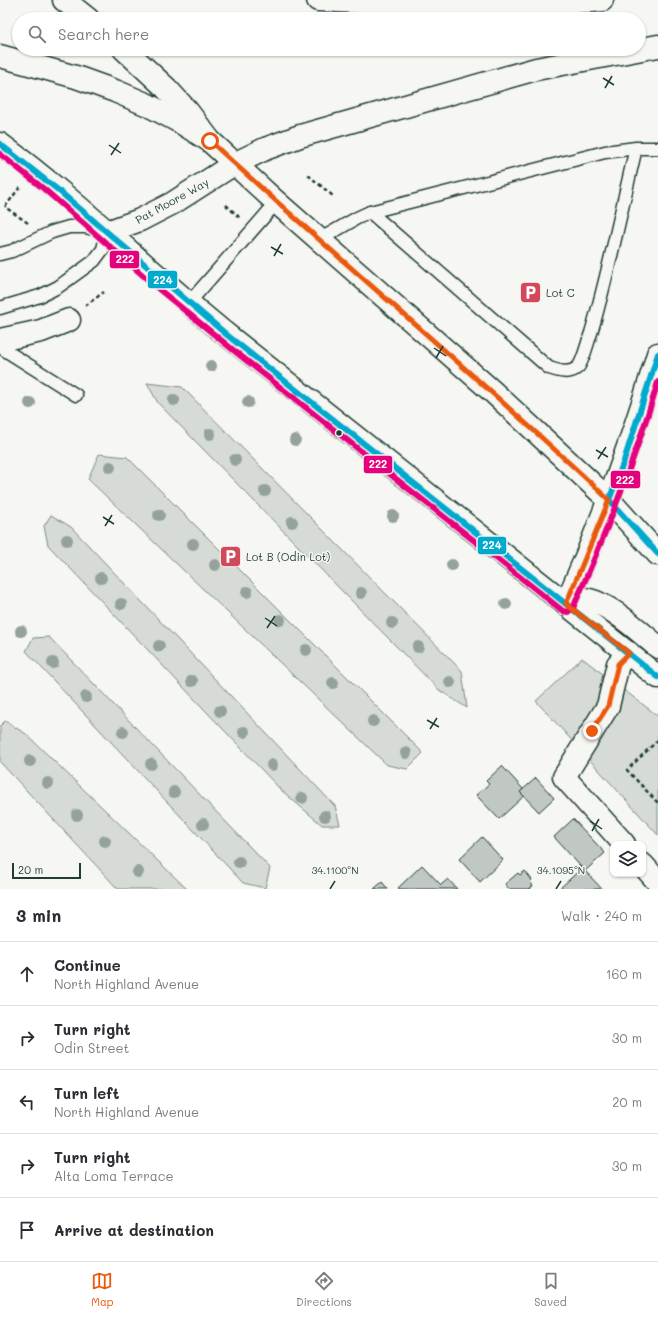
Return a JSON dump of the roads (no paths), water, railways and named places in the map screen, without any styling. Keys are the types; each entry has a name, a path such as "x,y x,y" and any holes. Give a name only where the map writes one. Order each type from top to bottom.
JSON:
{"main road":[{"path":"64,0 79,12"},
{"path":"318,0 458,5 559,3 602,0"},
{"name":"Pat Moore Way","path":"646,48 658,46"},
{"path":"0,56 49,68 115,91 148,105 210,141"},
{"path":"131,56 175,97 210,141 234,164 487,387 609,500 658,554"},
{"name":"Pat Moore Way","path":"107,232 140,220 173,203 234,164 265,149 300,136 536,69 605,56"},
{"path":"0,144 53,185 188,304 658,677"},
{"path":"0,340 41,331 69,320"},
{"path":"566,604 624,461 657,360"},
{"path":"566,604 578,599 592,600 608,607 658,647"},
{"path":"621,841 564,776 608,706 618,664 629,653"},
{"path":"646,868 658,882"}],"lane":[{"path":"319,240 370,212 605,152 636,148 658,148"},
{"path":"370,212 549,368 569,372 578,367 584,355 598,310 636,148"},
{"path":"188,304 276,202"},
{"path":"0,254 12,251 52,232 69,227 86,227 107,232 103,249 94,261 58,287 40,296 0,308"},
{"path":"0,346 76,395"}],"place":[{"name":"Lot C","path":"530,293"},
{"name":"Lot B (Odin Lot)","path":"230,557"}]}
